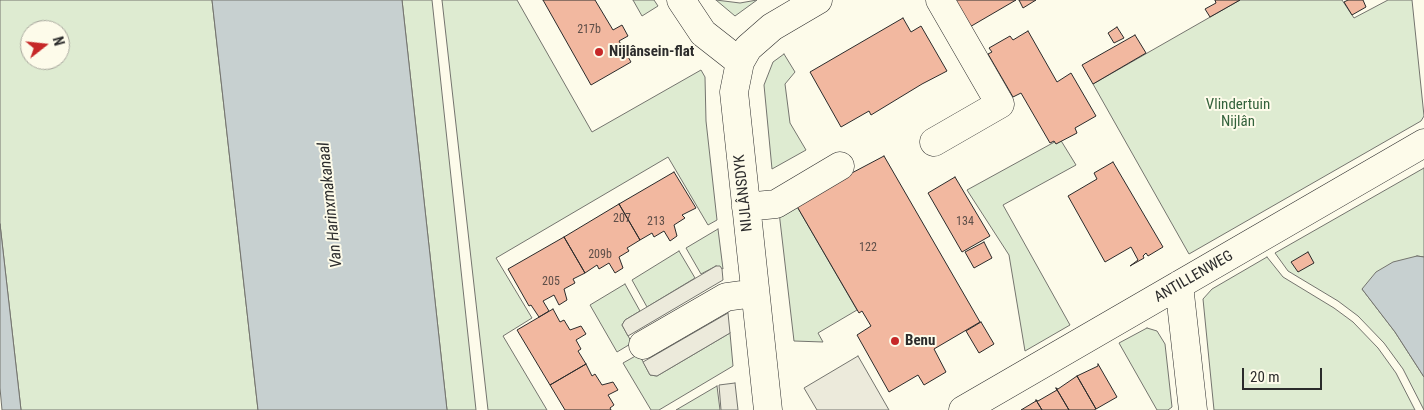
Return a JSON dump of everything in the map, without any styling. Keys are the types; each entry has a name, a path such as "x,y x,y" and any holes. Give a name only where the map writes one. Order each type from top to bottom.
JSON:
{"street":[{"path":"681,0 703,33 740,62 759,36 818,0"},
{"path":"934,142 1000,104 940,0"},
{"name":"NIJLÂNSDYK","path":"740,62 734,92 768,410"},
{"name":"ANTILLENWEG","path":"968,409 1424,143"},
{"path":"746,208 776,204 840,166"},
{"path":"1179,286 1193,410"},
{"path":"643,345 726,297 755,293"}],"green space":[{"path":"0,0 212,0 258,410 21,410 0,224"},
{"path":"402,0 432,0 476,410 447,410"},
{"path":"442,0 517,0 592,132 701,70 705,77 706,121 717,220 708,225 668,157 496,258 532,318 503,336 547,410 488,410"},
{"path":"633,0 654,0 658,6 642,16"},
{"path":"716,0 740,3 757,0 735,16"},
{"name":"Vlindertuin Nijlân","path":"1240,0 1342,0 1354,18 1388,0 1412,0 1424,116 1421,121 1189,254 1093,84"},
{"path":"784,54 795,72 785,84 790,123 806,150 772,169 764,85 773,62"},
{"path":"1060,139 1076,165 1003,205 1070,325 1025,351 1009,255 967,190"},
{"path":"1424,168 1424,257 1417,256 1362,289 1395,332 1424,377 1424,410 1403,369 1384,343 1358,316 1338,301 1288,271 1275,253"},
{"path":"795,203 857,310 818,333 823,342 794,341 779,212"},
{"path":"718,229 723,269 716,266 701,274 686,248"},
{"path":"679,251 695,278 647,307 632,280"},
{"path":"1267,257 1283,277 1334,308 1353,322 1378,348 1396,373 1415,410 1214,410 1203,299 1212,289"},
{"path":"625,284 640,311 625,320 622,325 632,343 617,352 590,305"},
{"path":"1147,328 1157,331 1165,344 1172,407 1168,410 1157,410 1119,343"},
{"path":"730,333 733,366 659,410 651,410 623,363 639,354 650,375 657,376"},
{"path":"717,386 720,410 676,410"}],"shaded area":[{"path":"716,266 720,266 722,269 723,280 628,336 622,325 625,320"},
{"path":"728,313 730,333 657,376 650,375 643,362"},
{"path":"858,356 889,410 817,410 804,388"},
{"path":"735,383 738,410 721,410 719,385"}],"water":[{"name":"Van Harinxmakanaal","path":"212,0 402,0 447,410 258,410"},
{"path":"0,224 21,410 2,410 0,388"},
{"path":"1417,256 1424,257 1424,377 1395,332 1362,289 1376,272 1393,262"}],"building":[{"name":"Nijlânsein-flat","path":"543,0 595,0 613,30 622,25 628,36 619,41 631,62 591,85"},
{"path":"947,0 1016,0 968,28"},
{"path":"1019,0 1036,0 1023,8"},
{"path":"1215,0 1240,0 1210,17 1205,9 1216,3"},
{"path":"1348,0 1363,0 1366,7 1352,15 1344,2"},
{"path":"903,18 911,32 921,26 947,71 871,115 869,111 841,127 810,72"},
{"path":"1117,27 1124,38 1114,43 1108,33"},
{"path":"1028,31 1057,82 1071,73 1096,116 1075,128 1077,133 1056,144 1054,141 1050,143 1021,93 1013,97 988,54 992,52 989,48 1010,36 1013,40"},
{"path":"1135,35 1146,53 1093,84 1082,65"},
{"path":"884,156 980,322 934,349 946,372 924,385 918,375 889,392 857,335 871,326 862,311 859,313 795,203"},
{"path":"1113,162 1163,247 1148,256 1146,253 1143,256 1144,258 1130,266 1138,260 1131,247 1105,262 1068,196 1097,179 1094,173"},
{"path":"674,172 696,208 682,215 685,218 674,225 677,236 670,241 664,231 654,237 652,233 640,240 619,204"},
{"path":"955,177 990,236 962,252 928,193"},
{"path":"619,204 640,240 627,248 629,251 619,257 623,268 615,273 609,263 599,269 597,265 585,273 564,237"},
{"path":"564,237 585,273 573,279 575,283 564,289 567,300 559,305 554,295 543,301 549,311 539,317 531,305 529,306 508,269"},
{"path":"984,242 992,258 974,268 965,252"},
{"path":"1308,252 1314,263 1298,272 1291,262"},
{"path":"553,309 560,322 564,320 570,330 581,326 586,334 576,340 581,349 578,351 586,364 550,385 517,330"},
{"path":"981,322 994,344 979,353 966,331"},
{"path":"586,364 592,376 595,374 602,385 613,382 618,390 608,395 614,405 610,408 611,410 565,410 550,385"},
{"path":"1098,364 1117,397 1096,409 1077,376 1098,366"},
{"path":"1077,376 1096,409 1069,410 1056,388 1058,389"},
{"path":"1056,388 1069,410 1042,410 1036,400 1038,401 1057,390"},
{"path":"1036,401 1042,410 1021,410"}],"place":[{"name":"Nijlânsein-flat","path":"599,52"},
{"name":"Benu","path":"895,341"}]}
